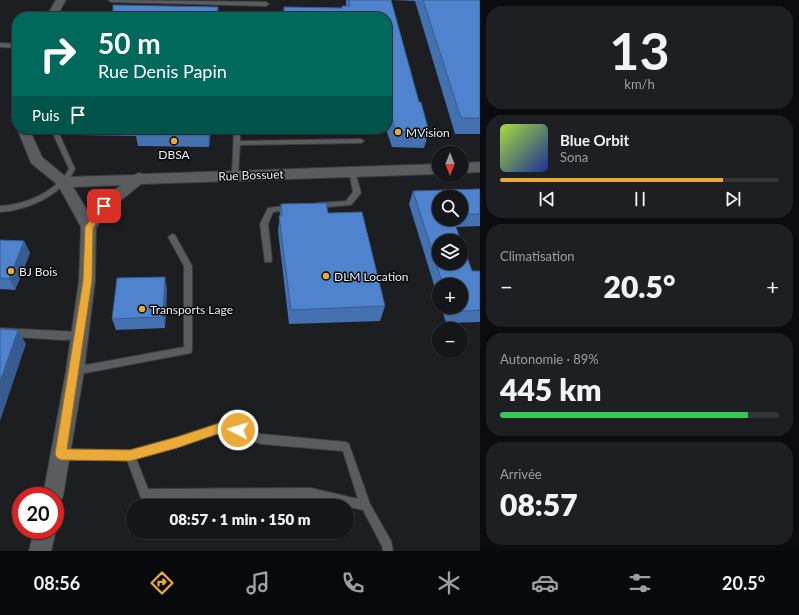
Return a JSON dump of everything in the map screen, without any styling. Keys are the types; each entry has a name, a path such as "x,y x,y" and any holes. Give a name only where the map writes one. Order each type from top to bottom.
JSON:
{"street":[{"path":"54,12 61,0"},
{"path":"25,134 36,160 63,182 89,227 87,281 80,336 61,454 54,487"},
{"path":"468,168 480,167"},
{"name":"Rue Bossuet","path":"63,182 139,178 432,169"},
{"path":"89,227 104,206 139,178"},
{"path":"40,551 43,539"}],"lane":[{"path":"111,0 266,4"},
{"path":"0,45 12,46"},
{"path":"0,209 9,210 46,195 63,182 72,169 56,134"},
{"path":"235,175 237,134"},
{"path":"236,143 361,140"},
{"path":"268,260 264,224 271,210 348,204 357,193 352,171"},
{"path":"75,371 188,350 188,266 172,236"},
{"path":"0,332 80,336"},
{"path":"61,454 130,455 226,426 261,438 346,447 366,506 388,545 388,551"},
{"path":"130,455 144,494 311,493 366,506"}],"building":[{"path":"349,0 391,0 419,102 421,102 429,132 396,132 392,118 392,12 284,12 284,7 342,8 342,6 350,6"},
{"path":"423,0 480,0 480,118 461,118"},
{"path":"113,5 218,7 218,12 113,12"},
{"path":"480,189 480,214 468,214 468,190 446,190"},
{"path":"432,190 432,226 456,226 458,234 432,234 432,251 413,191"},
{"name":"DLM Location","path":"326,203 328,213 362,212 385,306 291,310 279,216 282,216 281,204"},
{"path":"0,240 24,241 9,279 0,278"},
{"path":"468,260 472,271 480,271 480,310 468,311 468,278 441,278 438,270 468,270"},
{"name":"Transports Lage","path":"165,277 163,317 112,319 117,278"},
{"path":"0,329 18,330 0,382"}],"place":[{"name":"MVision","path":"398,132"},
{"name":"DBSA","path":"174,141"},
{"name":"BJ Bois","path":"11,271"},
{"name":"DLM Location","path":"326,276"},
{"name":"Transports Lage","path":"142,309"}],"route":[{"path":"104,206 89,227 87,281 75,371 61,454 130,455 226,426 238,430"}]}
